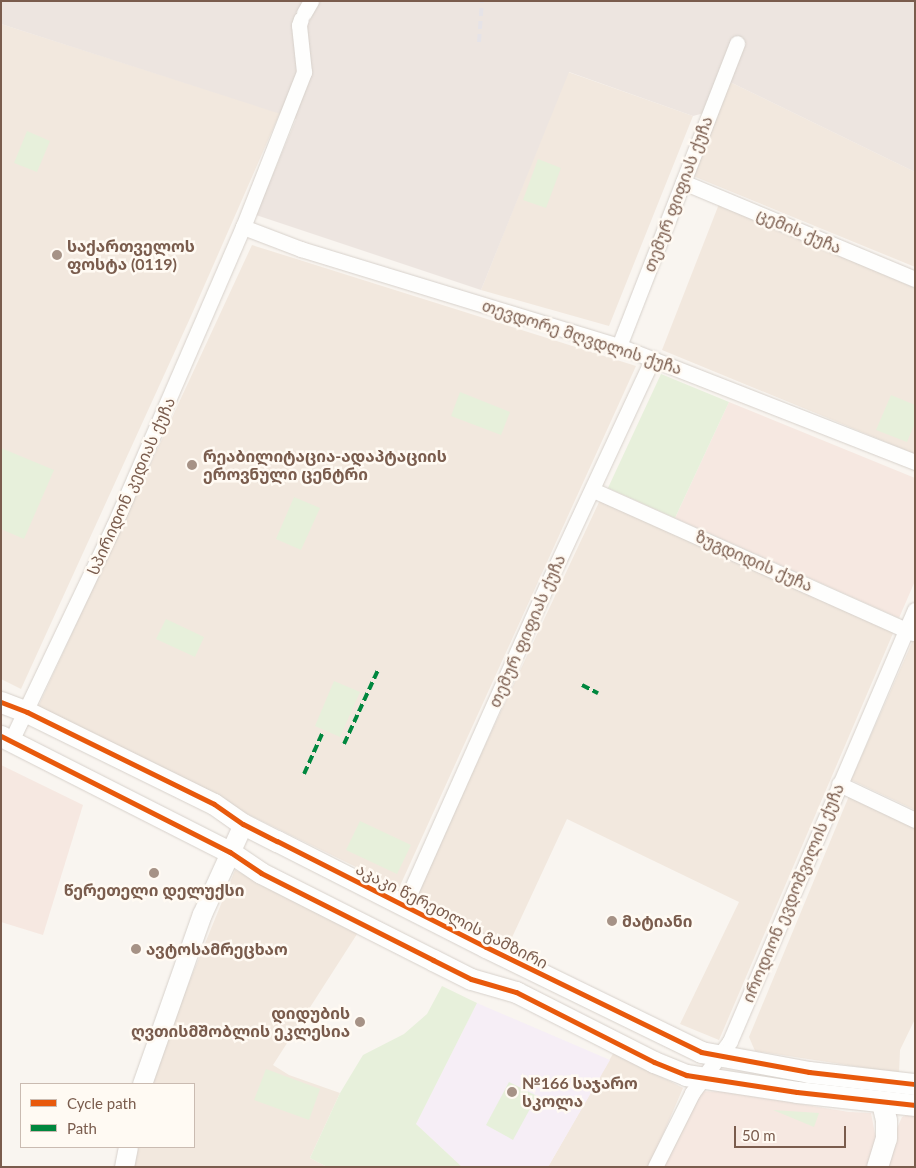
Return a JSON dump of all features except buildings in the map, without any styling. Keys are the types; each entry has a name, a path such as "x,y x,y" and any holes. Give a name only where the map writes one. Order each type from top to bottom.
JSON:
{"main road":[{"name":"აკაკი წერეთლის გამზირი","path":"1,702 27,712 214,804 243,824 404,906 668,1038 701,1052 809,1072 915,1084"},
{"path":"6,739 230,852 261,873 471,979 516,992 654,1062 686,1076 915,1105"},
{"path":"877,1167 886,1138 886,1120 882,1102"}],"street":[{"name":"სპირიდონ კედიას ქუჩა","path":"6,739 27,712 114,525 243,227 304,72 299,25 305,11"},
{"name":"თემურ ფიფიას ქუჩა","path":"619,346 738,43"},
{"name":"ცემის ქუჩა","path":"683,182 915,279"},
{"name":"თევდორე მღვდლის ქუჩა","path":"243,227 301,249 619,346 915,462"},
{"name":"თემურ ფიფიას ქუჩა","path":"404,906 548,583 593,490 652,358"},
{"name":"ზუგდიდის ქუჩა","path":"593,490 910,631"},
{"name":"იროდიონ ევდოშვილის ქუჩა","path":"654,1167 692,1093 730,1041 839,784 910,631 915,610"},
{"path":"839,784 915,820"},
{"path":"142,1083 202,914 243,824"},
{"path":"124,1167 128,1148"}],"shaded area":[{"path":"1,1 915,1 915,172 730,82 719,109 693,116 569,72 481,290 256,215 296,119 1,24"},
{"path":"1,24 280,113 191,316 21,689 1,679"},
{"path":"568,72 693,116 609,326 481,290"},
{"path":"730,82 915,172 915,267 693,176"},
{"path":"719,204 915,288 915,454 662,350"},
{"path":"252,245 636,366 399,888 36,711"},
{"path":"729,402 915,478 915,581 899,618 675,518"},
{"path":"600,500 894,631 719,1040 680,1024 739,902 567,819 508,946 414,897"},
{"path":"915,638 915,810 851,780"},
{"path":"1,765 83,805 43,935 1,922"},
{"path":"849,796 915,828 915,1019 900,1050 899,1073 755,1051 749,1037"},
{"path":"235,870 359,931 273,1065 289,1075 340,1093 310,1158 327,1167 134,1167 138,1148 195,1148 195,1083 150,1083 152,1073"},
{"name":"№166 საჯარო სკოლა","path":"477,1003 610,1060 548,1167 462,1167 416,1124"},
{"path":"614,1052 683,1088 649,1167 548,1167"},
{"path":"698,1091 726,1092 849,1112 871,1113 877,1144 866,1167 663,1167"},
{"path":"910,1114 915,1115 915,1167 880,1167 902,1117"}],"green space":[{"path":"27,131 50,141 37,172 14,163"},
{"path":"538,159 561,168 546,208 523,200"},
{"path":"661,374 729,402 675,518 608,488"},
{"path":"460,392 510,412 501,435 451,416"},
{"path":"891,395 915,405 915,423 907,442 876,430"},
{"path":"1,448 54,470 24,539 1,529"},
{"path":"294,497 320,508 301,550 276,539"},
{"path":"166,619 204,637 195,657 156,639"},
{"path":"334,681 360,692 340,737 315,726"},
{"path":"360,821 411,845 397,874 346,850"},
{"path":"442,986 477,1003 416,1124 462,1167 327,1167 310,1158 340,1093 363,1055 404,1034 427,1014"},
{"path":"266,1069 320,1089 309,1120 254,1100"},
{"path":"509,1082 537,1096 513,1140 486,1125"},
{"path":"773,1110 819,1113 814,1127"}],"railway":[{"path":"479,42 482,1"}],"marked path":[{"path":"344,744 378,670"},
{"path":"582,685 598,693"},
{"path":"304,774 322,734"}],"cycle path":[{"path":"1,702 27,712 214,804 243,824 486,947 701,1052 809,1072 915,1084"},
{"path":"1,736 230,852 261,873 471,979 516,992 654,1062 686,1075 797,1092 915,1105"}],"place":[{"name":"საქართველოს ფოსტა (0119)","path":"57,255"},
{"name":"რეაბილიტაცია-ადაპტაციის ეროვნული ცენტრი","path":"192,465"},
{"name":"წერეთელი დელუქსი","path":"154,873"},
{"name":"მატიანი","path":"612,921"},
{"name":"ავტოსამრეცხაო","path":"136,949"},
{"name":"დიდუბის ღვთისმშობლის ეკლესია","path":"360,1022"},
{"name":"№166 საჯარო სკოლა","path":"512,1092"}]}
